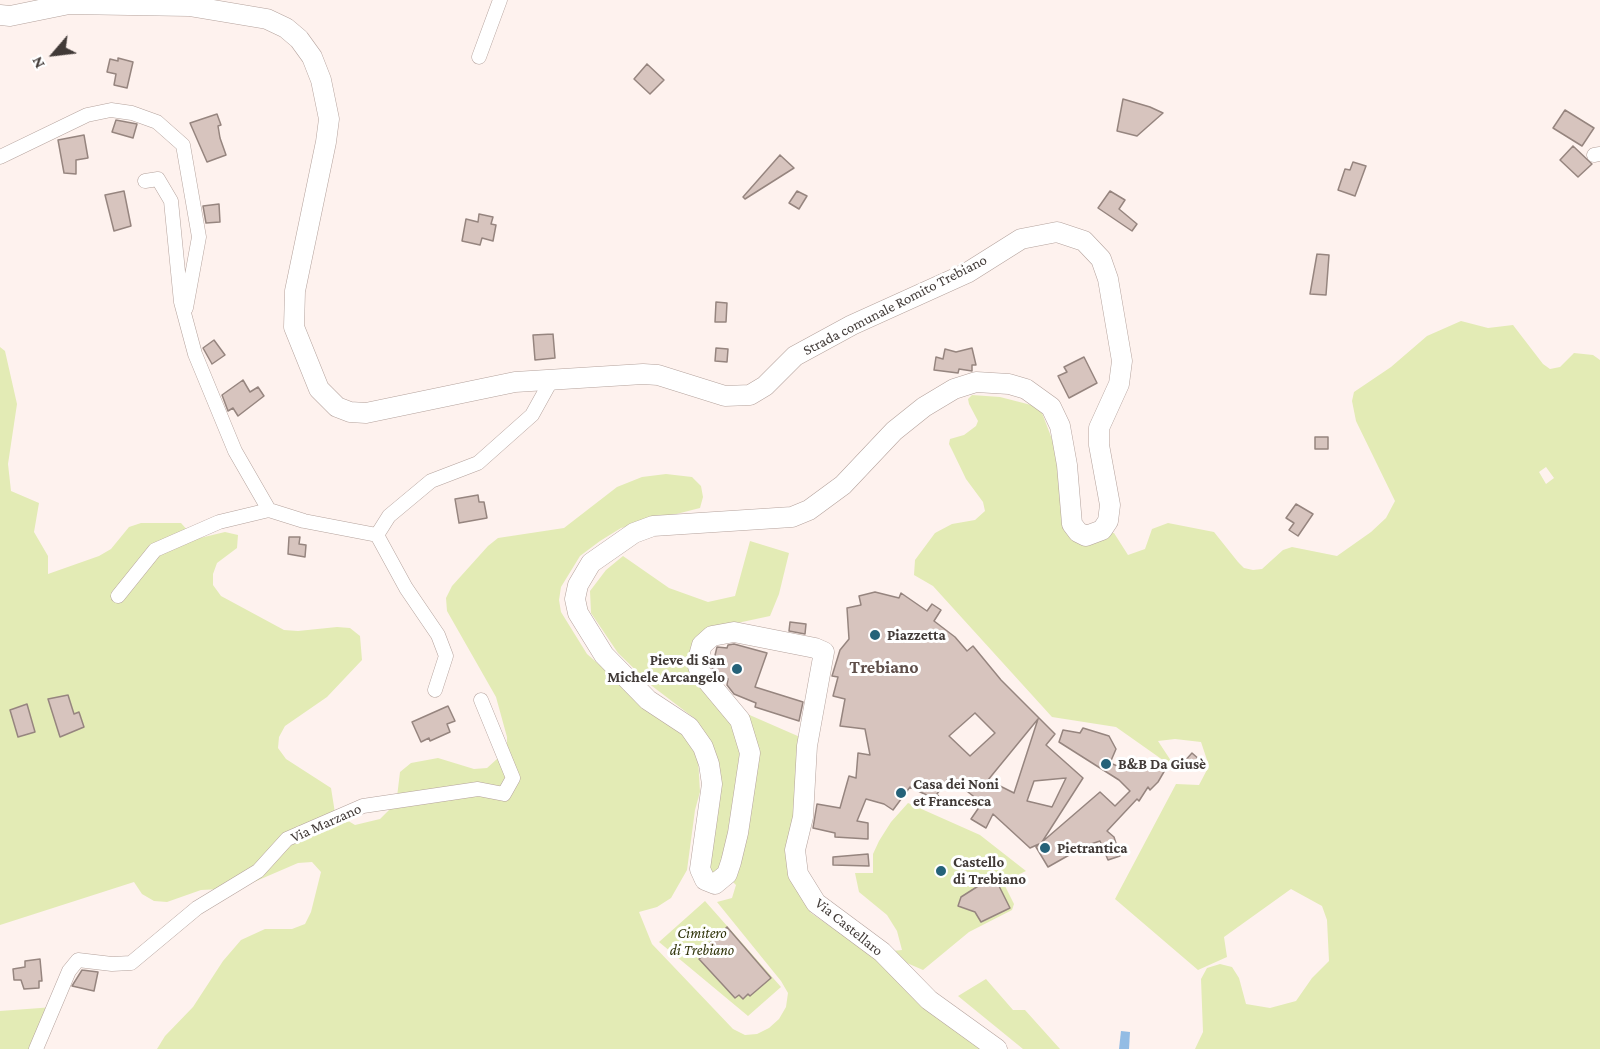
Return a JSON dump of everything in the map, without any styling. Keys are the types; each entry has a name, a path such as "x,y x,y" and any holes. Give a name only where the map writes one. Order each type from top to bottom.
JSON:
{"street":[{"path":"479,57 500,0"},
{"name":"Strada comunale Romito Trebiano","path":"0,15 10,16 69,4 189,6 267,20 286,28 299,39 312,57 321,80 328,118 326,142 292,312 294,327 314,381 326,399 350,412 366,413 497,384 643,374 658,375 725,396 750,395 765,386 795,356 852,325 967,273 1021,238 1057,232 1084,241 1101,259 1115,311 1122,360 1119,384 1099,428 1099,445 1110,505 1108,521 1097,533 1083,535 1072,524 1067,465 1060,426 1051,407 1044,400 1018,386 976,382 954,389 924,407 894,431 843,485 809,510 792,516 652,526 634,532 591,563 578,585 575,598 578,613 604,656 648,700 689,727 703,747 710,764 712,784 700,856 700,869 705,880 715,884 721,881 731,862 740,822 750,753 740,720 700,672 697,663 702,645 712,636 735,632 820,650 824,657 811,723"},
{"path":"0,157 95,113 111,110 132,113 157,122 183,145 199,237 184,316"},
{"path":"145,181 158,179 171,201 180,302 195,354 235,451 270,510"},
{"path":"377,535 389,516 431,481 478,463 532,415 552,379"},
{"path":"118,596 155,550 219,522 270,510 304,521 377,535"},
{"path":"377,535 406,588 438,635 446,656 435,690"},
{"name":"Via Marzano","path":"36,1049 69,971 78,960 112,964 131,963 197,908 258,871 287,839 363,806 478,789 504,794 513,778 481,700"},
{"name":"Via Castellaro","path":"811,723 807,746 803,818 795,850 796,867 804,886 816,903 874,945 928,1000 997,1049"}],"green space":[{"path":"1461,321 1488,328 1513,325 1543,364 1550,369 1560,367 1574,353 1593,355 1600,360 1600,1049 1195,1049 1203,1032 1201,979 1207,968 1220,964 1232,967 1239,978 1246,1004 1270,1008 1296,1001 1312,978 1329,961 1327,920 1322,906 1291,889 1224,937 1227,957 1198,970 1115,899 1176,784 1199,785 1209,766 1201,742 1175,739 1158,741 1177,770 1116,727 1052,717 933,586 914,575 915,560 935,533 952,524 975,520 985,511 983,502 966,479 949,444 950,439 964,435 976,426 978,421 968,399 972,395 1000,397 1035,406 1042,413 1055,447 1072,533 1114,533 1128,555 1145,549 1152,529 1168,523 1214,532 1244,568 1253,570 1262,569 1283,550 1292,547 1337,556 1371,532 1386,518 1395,501 1356,421 1352,401 1354,392 1391,367 1427,336","holes":["1546,467 1554,478 1546,484 1539,472"]},
{"path":"0,347 5,351 17,404 8,464 11,491 39,503 34,532 48,556 48,574 99,556 111,549 129,527 141,523 181,523 189,532 200,538 225,532 238,535 237,548 217,563 213,574 213,585 221,596 284,630 350,628 360,636 362,660 327,697 285,726 279,737 278,748 286,759 331,788 335,813 355,825 380,819 390,809 397,797 400,772 411,763 438,758 474,769 487,768 507,750 507,737 496,697 447,611 446,598 452,586 488,546 498,538 564,528 617,487 642,477 666,474 692,477 701,486 703,497 700,508 621,528 600,541 580,556 561,587 559,600 561,612 587,654 648,707 679,729 698,758 700,792 695,810 687,870 671,898 657,907 639,912 652,944 733,1029 745,1035 757,1034 769,1028 779,1019 786,1007 788,993 781,981 717,902 732,898 736,885 730,879 745,713 800,737 807,746 788,875 811,913 873,956 882,952 902,950 897,931 887,915 859,892 855,873 873,873 873,854 879,841 891,822 908,803 980,835 1026,871 1005,881 1004,884 1014,904 1012,910 969,932 923,970 884,953 992,1049 157,1049 165,1036 193,1007 223,961 241,940 265,929 292,929 305,924 311,912 321,872 312,862 298,863 240,888 201,890 167,902 154,901 142,894 134,882 0,925"},
{"path":"750,541 789,553 779,594 770,616 714,628 696,645 735,730 740,752 724,864 714,873 709,870 711,744 694,718 652,686 618,653 591,613 590,591 606,570 623,556 669,588 708,602 735,596"},
{"name":"Cimitero di Trebiano","path":"705,901 781,987 748,1016 659,942"},
{"path":"986,979 1013,1010 1025,1010 1060,1049 1023,1049 958,996"},
{"path":"54,1007 36,1049 0,1049 0,1011"}],"water":[{"path":"1121,1031 1130,1032 1129,1049 1119,1049"}],"building":[{"path":"118,58 133,62 127,88 114,85 116,74 107,72 110,59 118,61"},
{"path":"647,64 664,80 650,94 634,79"},
{"path":"1123,99 1163,113 1137,136 1117,131"},
{"path":"1565,110 1594,128 1582,146 1553,128"},
{"path":"217,114 221,125 218,126 220,138 226,155 207,162 190,123"},
{"path":"116,120 137,124 133,138 112,132"},
{"path":"84,135 88,158 76,160 76,174 64,173 58,140"},
{"path":"1573,146 1592,164 1578,177 1560,160"},
{"path":"780,155 794,168 745,199 743,197"},
{"path":"1353,162 1366,166 1355,196 1338,190 1345,169 1350,170"},
{"path":"124,191 131,226 114,231 105,195"},
{"path":"797,191 807,196 799,209 789,203"},
{"path":"1110,191 1125,200 1119,209 1137,224 1132,231 1098,208"},
{"path":"219,204 220,222 206,223 203,206"},
{"path":"479,214 493,217 491,224 496,225 493,241 482,238 480,245 462,241 466,219 478,222"},
{"path":"1317,254 1329,255 1326,295 1310,294"},
{"path":"716,302 727,303 726,322 715,322"},
{"path":"553,334 555,358 535,360 533,335"},
{"path":"214,340 225,355 212,364 203,348"},
{"path":"716,348 728,349 727,362 715,361"},
{"path":"972,348 976,365 972,365 972,371 959,369 958,373 934,370 936,357 943,359 945,349 956,352"},
{"path":"1084,357 1097,383 1069,398 1058,376 1067,372 1064,367"},
{"path":"243,380 250,392 258,387 264,396 238,416 233,408 228,411 222,395"},
{"path":"1315,437 1328,437 1328,449 1315,449"},
{"path":"478,495 479,502 484,502 487,518 459,523 455,499"},
{"path":"1296,504 1313,514 1298,536 1289,530 1294,523 1286,518"},
{"path":"289,537 300,537 299,544 306,545 305,557 288,554"},
{"path":"875,592 899,598 901,593 927,611 932,604 941,610 934,621 955,637 967,651 973,646 1001,680 1055,734 1046,745 1083,778 1042,842 1100,792 1115,806 1130,791 1119,780 1059,742 1063,730 1080,733 1083,728 1109,736 1116,749 1110,763 1130,771 1143,763 1165,770 1158,782 1150,790 1148,787 1139,801 1137,799 1107,831 1114,837 1120,856 1108,860 1100,841 1070,851 1071,854 1048,867 1036,847 1039,844 1030,848 993,814 986,828 971,819 982,803 949,777 937,794 943,803 910,787 893,810 884,804 866,799 857,821 868,823 868,839 835,837 835,833 813,828 817,804 840,808 849,776 856,778 858,753 870,755 865,729 840,726 845,699 833,696 838,677 832,676 840,650 849,639 847,608 861,605 859,596","holes":["975,713 995,733 970,756 949,736","1038,719 1014,793 988,780","1066,778 1052,807 1027,801 1034,781"]},
{"path":"790,622 806,624 805,634 789,631"},
{"name":"Pieve di San Michele Arcangelo","path":"734,644 767,653 755,687 803,702 799,721 755,707 756,703 734,694 727,685 728,679 718,675 712,668 717,647 727,648 728,645"},
{"path":"68,695 74,714 79,712 84,727 60,737 48,699"},
{"path":"27,704 35,732 18,737 10,710"},
{"path":"448,706 455,721 447,724 450,732 430,741 429,738 421,742 412,722"},
{"path":"1192,753 1201,761 1191,770 1183,763"},
{"path":"868,854 869,866 833,865 833,857"},
{"path":"994,876 1010,908 981,922 975,912 958,906 961,897"},
{"path":"727,927 771,978 750,996 748,994 743,999 739,995 735,998 699,959 703,956 700,952"},
{"path":"40,959 42,981 39,981 39,988 24,989 21,980 14,980 13,969 25,967 25,961"},
{"path":"82,970 98,972 94,991 72,986"}],"place":[{"name":"Piazzetta","path":"875,635"},
{"name":"Pieve di San Michele Arcangelo","path":"737,669"},
{"name":"B&B Da Giusè","path":"1106,764"},
{"name":"Casa dei Noni et Francesca","path":"901,793"},
{"name":"Pietrantica","path":"1045,848"},
{"name":"Castello di Trebiano","path":"941,871"}],"district":[{"name":"Trebiano","path":"884,667"}]}
